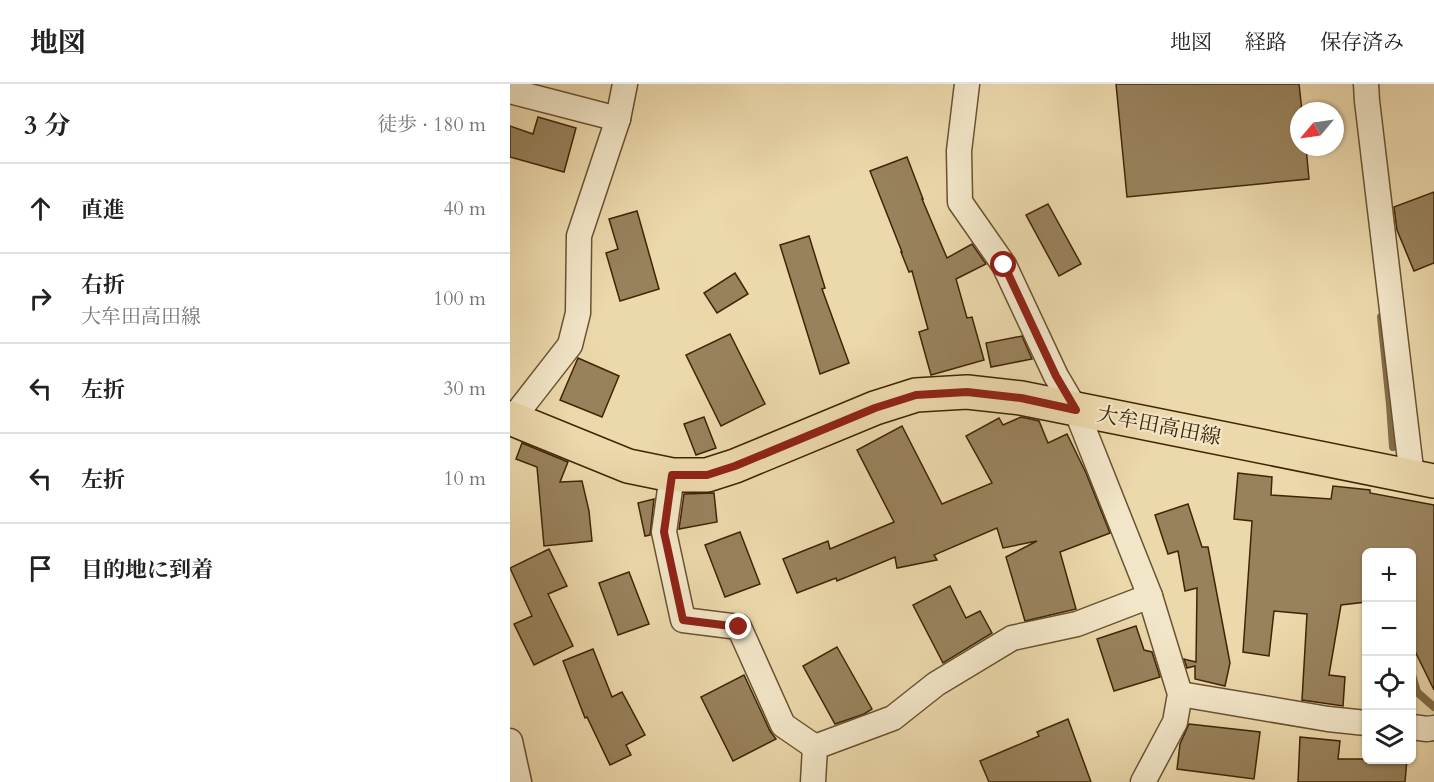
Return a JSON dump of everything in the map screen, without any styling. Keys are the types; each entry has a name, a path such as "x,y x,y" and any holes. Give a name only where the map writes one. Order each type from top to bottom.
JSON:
{"main road":[{"name":"大牟田高田線","path":"510,420 628,466 672,475 707,475 735,466 875,408 916,395 967,392 1021,398 1423,479"}],"street":[{"path":"510,420 570,345 578,313 579,236 618,119 625,84"},
{"path":"967,84 959,151 960,202 1004,265 1056,376 1076,410 1150,596 1180,694 1174,722 1143,782"},
{"path":"1366,84 1370,125 1423,479"},
{"path":"510,92 618,119"},
{"path":"672,475 664,532 683,620 739,627 783,725 815,747"},
{"path":"815,747 893,718 936,684 1012,638 1077,624 1150,596"},
{"path":"1180,694 1362,723"},
{"path":"1416,728 1434,728"},
{"path":"510,741 519,782"},
{"path":"813,782 815,747"}],"building":[{"path":"1116,84 1299,84 1301,102 1290,102 1290,156 1307,156 1309,179 1127,197"},
{"path":"538,117 576,128 564,172 510,157 510,126 533,134"},
{"path":"907,157 947,258 972,244 986,264 956,279 967,318 972,317 984,360 931,375 919,332 928,329 912,271 909,272 870,171"},
{"path":"1434,192 1434,263 1414,271 1397,230 1394,207"},
{"path":"1048,204 1081,264 1059,276 1026,215"},
{"path":"637,211 659,289 620,301 606,253 618,249 609,219"},
{"path":"809,236 825,288 822,289 849,363 820,374 780,245"},
{"path":"735,273 748,294 717,313 704,293"},
{"path":"730,334 765,404 721,426 686,355"},
{"path":"1022,336 1032,359 991,367 986,343"},
{"path":"578,358 619,376 602,417 560,400"},
{"path":"704,417 716,448 696,455 684,424"},
{"path":"1021,417 1039,421 1048,443 1067,434 1086,473 1110,533 1060,552 1076,609 1025,621 1006,557 1037,541 1003,548 997,528 934,555 937,560 897,568 895,557 837,581 836,578 797,593 783,559 828,541 830,549 894,522 857,450 902,426 942,504 992,483 966,436 999,418 1003,425"},
{"path":"522,443 568,462 560,482 582,481 589,511 592,541 544,546 537,467 516,459"},
{"path":"1238,473 1272,477 1271,495 1331,499 1333,486 1370,490 1370,493 1434,505 1434,690 1416,653 1416,548 1362,548 1362,602 1341,605 1329,675 1345,677 1343,706 1302,700 1307,614 1274,611 1269,656 1243,652 1252,521 1234,519"},
{"path":"714,493 717,522 679,529 684,494"},
{"path":"654,499 650,535 645,536 638,503"},
{"path":"1188,504 1202,547 1208,547 1230,663 1225,686 1195,679 1195,666 1187,668 1184,659 1196,662 1197,588 1185,591 1178,551 1168,554 1155,515"},
{"path":"740,532 760,584 725,597 705,545"},
{"path":"549,549 567,586 548,594 573,646 534,665 514,624 532,616 510,568"},
{"path":"629,572 649,624 618,635 599,583"},
{"path":"950,586 966,618 980,611 992,633 943,663 913,605"},
{"path":"1136,626 1144,650 1152,652 1160,677 1114,691 1097,639"},
{"path":"837,647 872,709 835,724 803,666"},
{"path":"593,649 612,697 622,692 645,735 626,745 631,755 610,765 587,717 585,718 563,661"},
{"path":"744,675 776,739 733,761 701,697"},
{"path":"1068,719 1091,782 989,782 980,761 1039,736 1037,732"},
{"path":"1189,724 1260,732 1254,779 1177,769 1180,744"},
{"path":"1300,737 1340,741 1338,759 1362,759 1362,764 1407,764 1405,782 1298,782"}],"waterway":[{"path":"1381,317 1393,447"},
{"path":"1416,689 1434,707"}],"route":[{"path":"739,627 683,620 664,532 672,475 707,475 735,466 875,408 916,395 967,392 1021,398 1076,410 1056,376 1004,265"}]}
